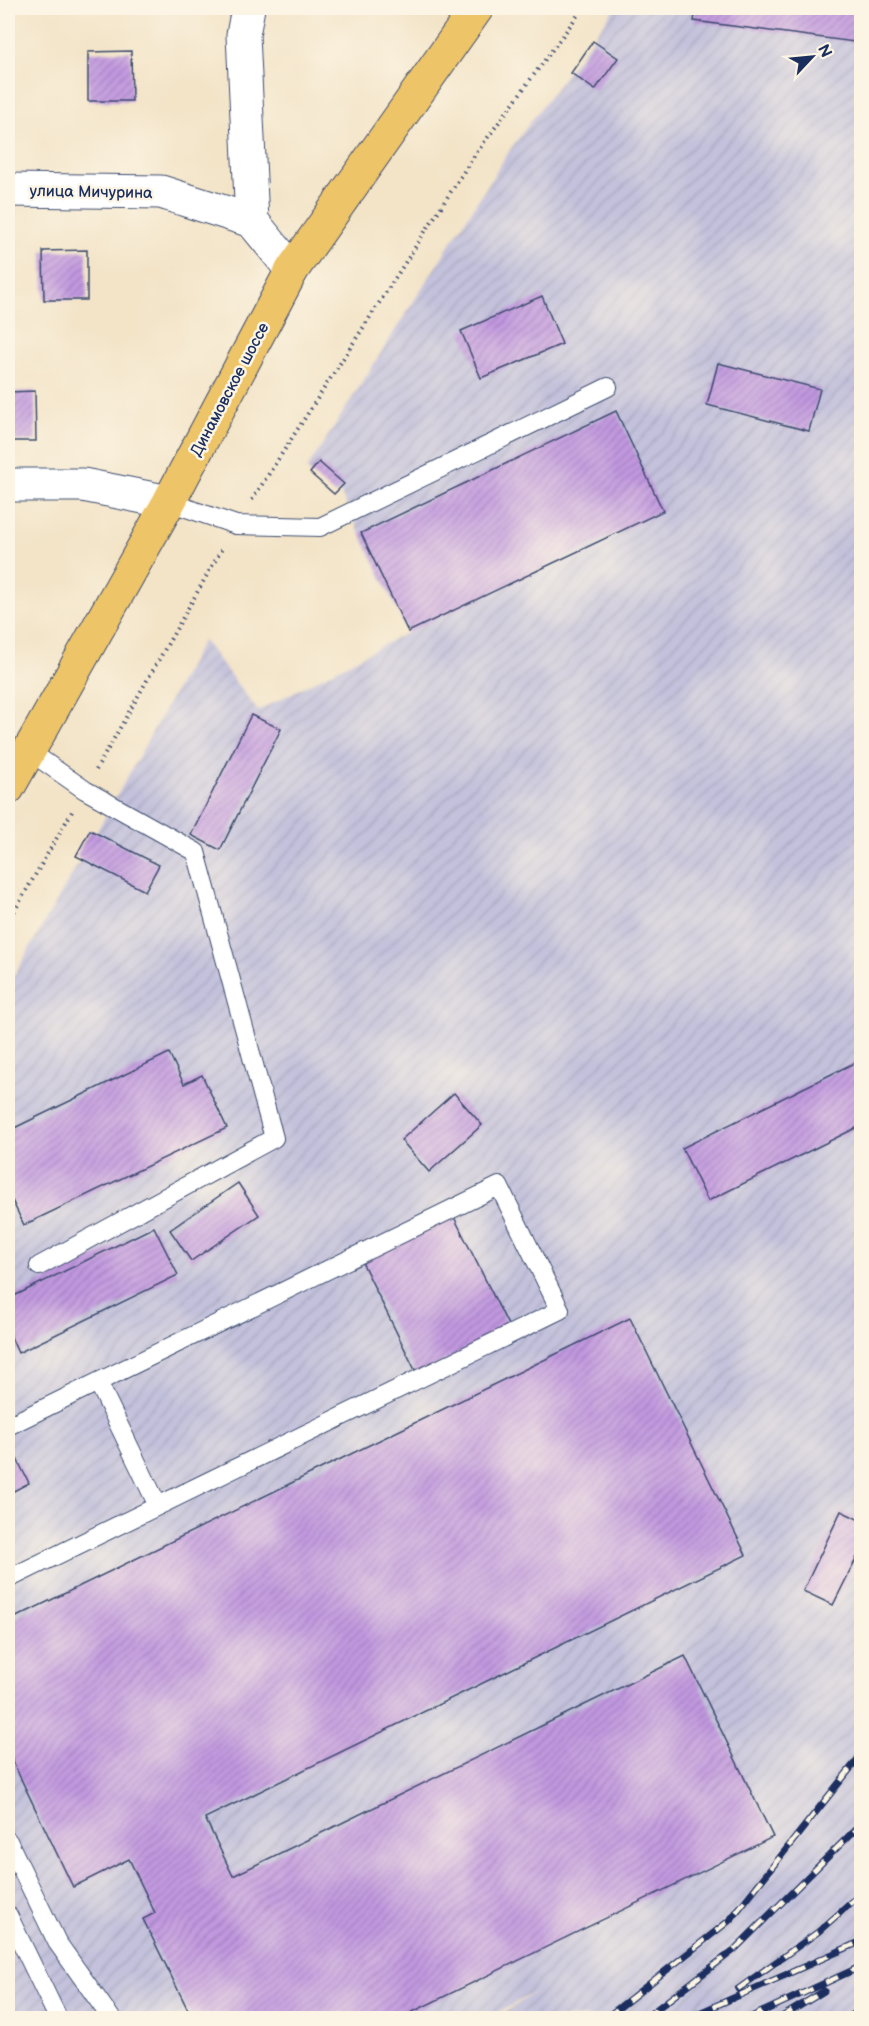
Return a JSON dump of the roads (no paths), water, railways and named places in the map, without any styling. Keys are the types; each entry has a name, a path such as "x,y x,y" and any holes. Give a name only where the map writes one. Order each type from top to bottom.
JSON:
{"main road":[{"name":"Динамовское шоссе","path":"8,788 169,502 292,270 470,10"}],"street":[{"path":"248,8 243,35 252,221 292,270"},
{"name":"улица Мичурина","path":"8,190 161,192 252,221"},
{"path":"8,485 83,485 169,502"}],"lane":[{"path":"169,502 236,525 320,527 608,387"},
{"path":"29,751 85,790 196,852 274,1138 39,1266"},
{"path":"8,1426 499,1186 560,1310 8,1579"},
{"path":"98,1382 158,1506"},
{"path":"8,1841 57,1942 111,2019"},
{"path":"8,1915 58,2019"}],"railway":[{"path":"606,2018 730,1920 862,1754"},
{"path":"645,2018 734,1950 862,1823"},
{"path":"738,1989 818,1932 862,1893"},
{"path":"688,2018 862,1941"},
{"path":"749,2018 862,1966"},
{"path":"780,2018 824,1991"},
{"path":"848,2018 862,2009"}]}
